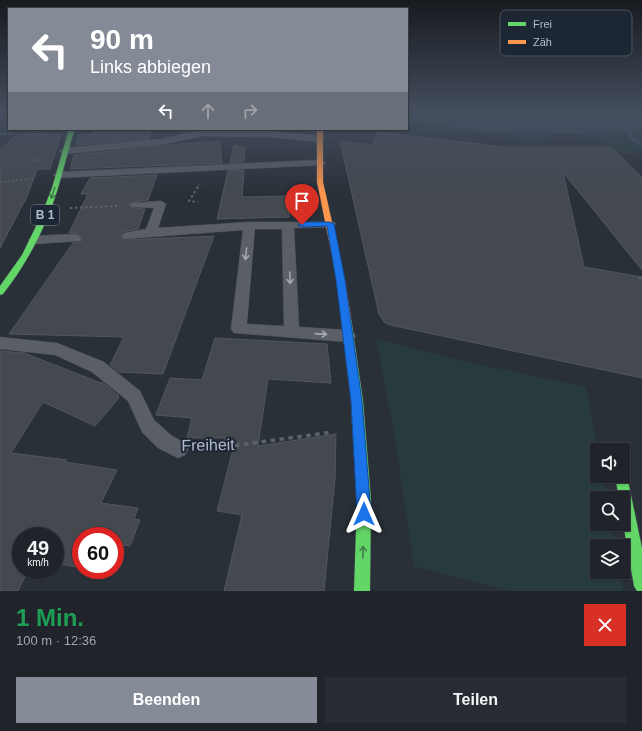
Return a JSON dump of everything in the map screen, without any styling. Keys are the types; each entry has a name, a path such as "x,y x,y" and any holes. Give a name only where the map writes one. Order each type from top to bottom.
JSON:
{"main road":[{"name":"B 1","path":"0,292 24,261 48,209 68,140"},
{"path":"321,140 320,182 340,273 359,428 364,500 362,591"},
{"path":"622,483 642,586"}],"lane":[{"path":"64,151 161,142 172,140"},
{"path":"58,175 321,162"},
{"path":"136,205 161,204 151,232"},
{"path":"128,236 151,232 249,226 330,224"},
{"path":"288,225 292,332"},
{"path":"249,226 239,329 348,336"},
{"path":"34,240 76,238"},
{"name":"Freiheit","path":"0,343 57,349 98,367 134,396 148,426 165,442 178,448"}],"path":[{"path":"0,182 58,175"},
{"path":"198,202 189,201 200,184"},
{"path":"48,209 136,205"},
{"name":"Freiheit","path":"178,448 224,447 359,428"}],"green space":[{"path":"521,140 547,140 544,142"},
{"path":"595,140 642,140 642,154 621,154 607,143"},
{"path":"376,339 457,360 586,387 597,443 590,443 590,483 604,483 606,491 590,491 590,531 613,531 614,539 590,539 590,579 621,579 624,591 510,591 414,566 394,432"}],"building":[{"path":"12,140 60,140 50,169 37,169 25,202 0,248 0,149"},
{"path":"78,140 142,140 76,145"},
{"path":"375,140 442,140 504,147 611,147 642,177 642,270 563,172 584,267 642,277 642,378 390,325 384,322 379,314 340,141 372,145"},
{"path":"202,142 220,142 222,163 70,169 74,155"},
{"path":"234,145 245,147 244,162 230,163"},
{"path":"244,170 242,197 290,196 289,217 217,219 228,171"},
{"path":"157,175 148,200 132,202 129,204 132,208 145,209 138,229 123,232 121,235 123,240 214,236 163,374 119,372 110,365 124,337 9,334 73,243 80,242 83,239 77,233 69,233 88,194 81,194 90,178"},
{"path":"215,338 327,344 331,383 268,379 258,446 336,434 335,478 324,591 224,591 242,515 217,511 235,442 225,443 225,438 187,438 192,418 156,415 170,378 202,380"},
{"path":"0,351 24,353 101,383 102,382 118,395 119,398 95,426 43,402 11,453 67,460 65,462 117,470 101,503 138,508 134,519 140,520 130,546 124,545 124,527 72,527 72,566 64,565 64,527 12,527 12,579 24,579 18,591 0,591"}],"waterway":[{"path":"634,140 642,145"}],"traffic: fast":[{"path":"0,292 18,268 33,243 55,188 68,140"},
{"path":"346,318 357,401 364,500 362,591"},
{"path":"622,483 642,586"}],"traffic: slow":[{"path":"320,140 320,182 341,280 346,318"}],"route":[{"path":"302,225 330,224 341,280 357,401 364,514"}]}
